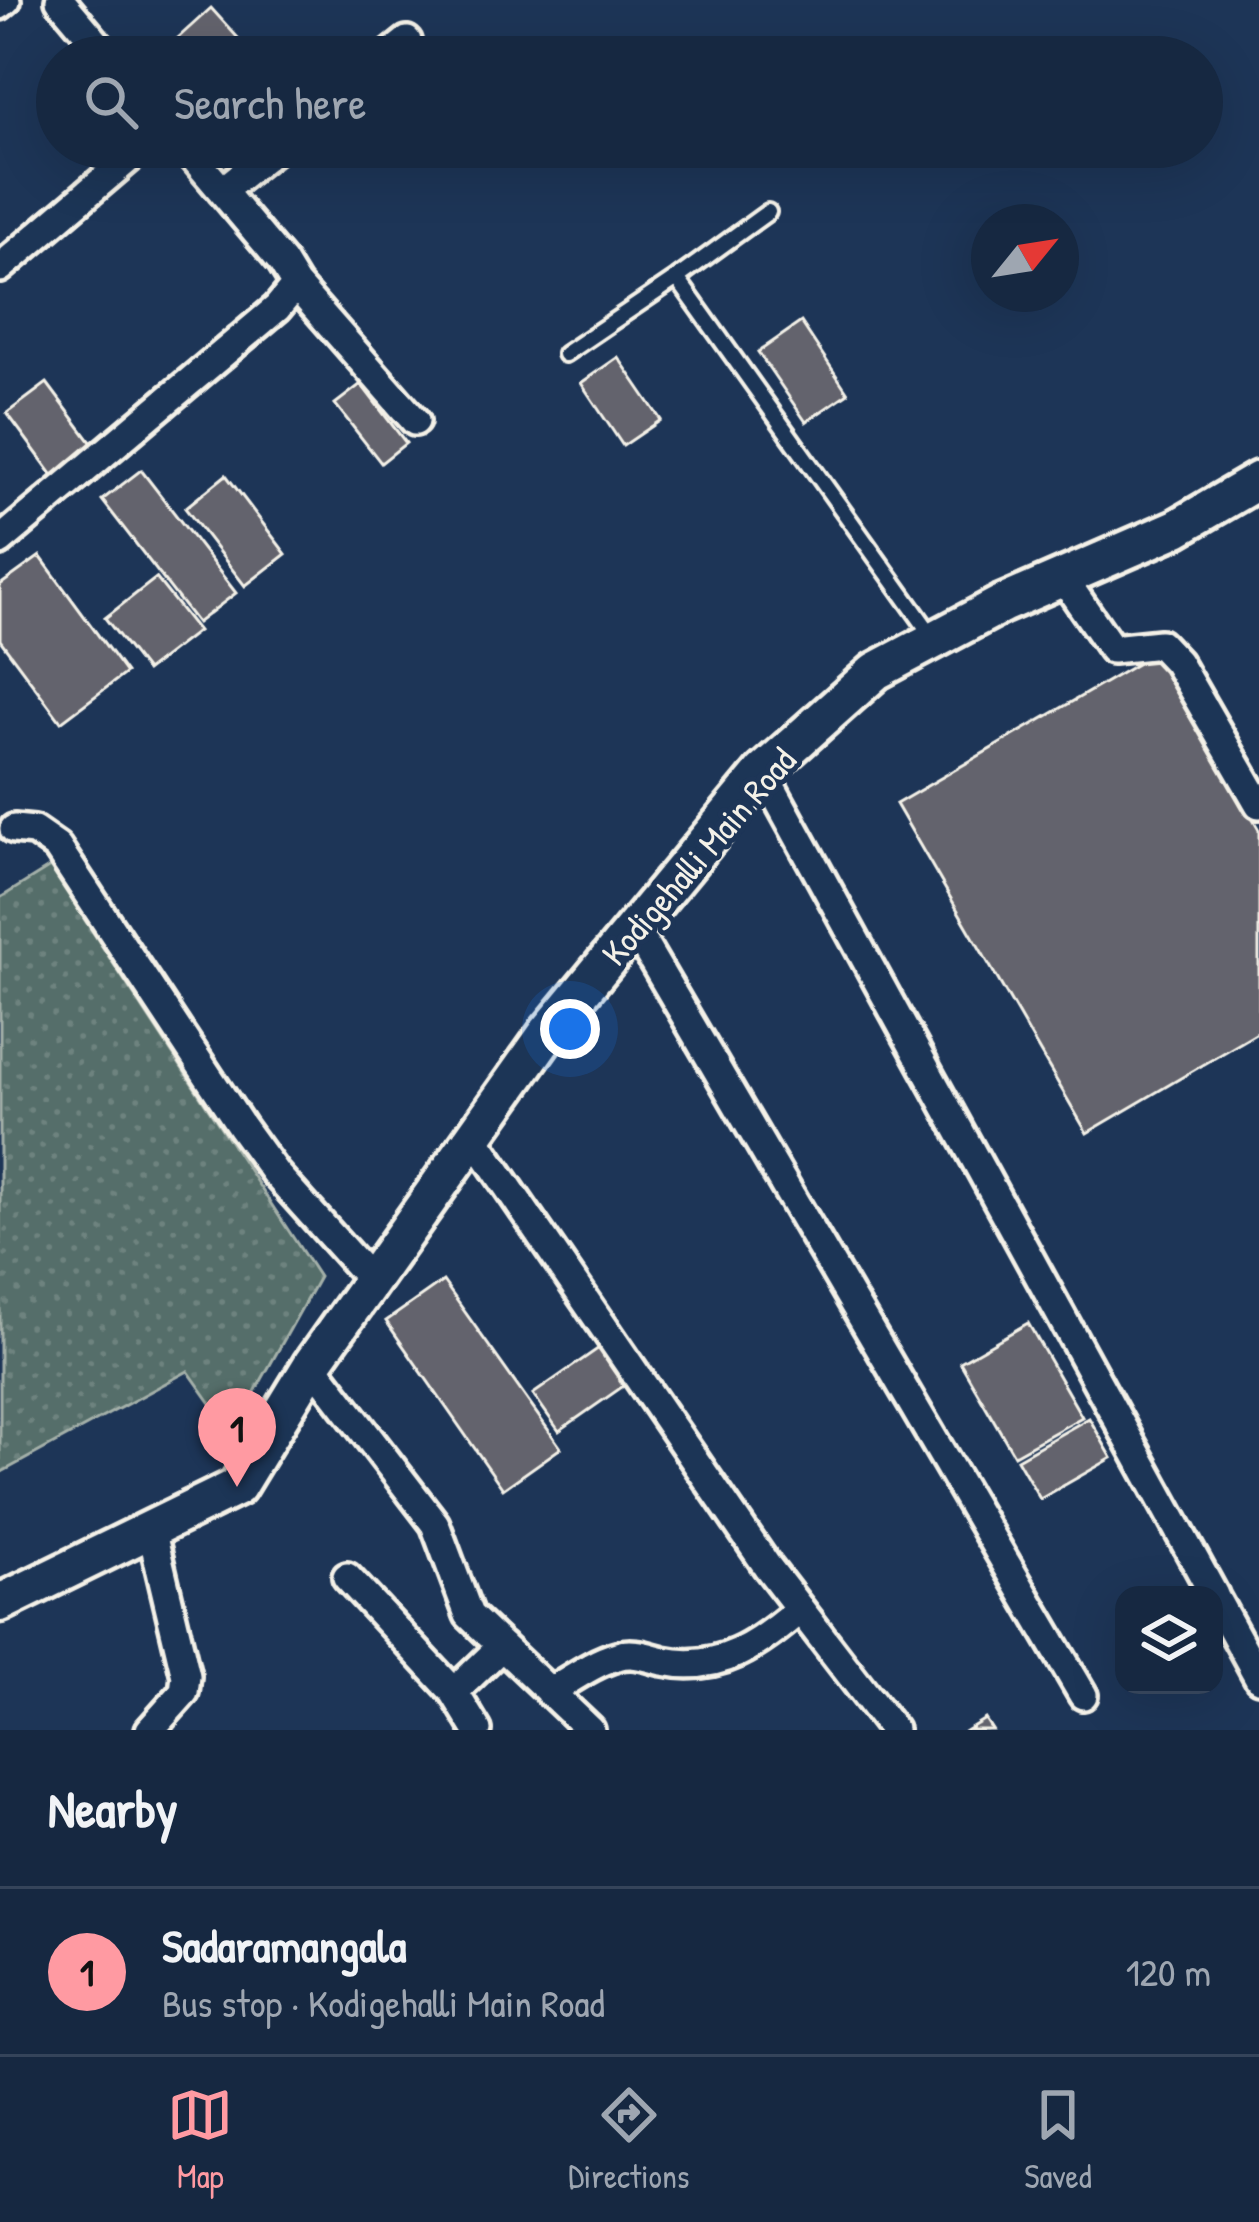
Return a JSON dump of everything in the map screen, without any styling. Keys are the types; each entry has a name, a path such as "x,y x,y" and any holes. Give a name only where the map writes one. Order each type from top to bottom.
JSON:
{"street":[{"path":"60,0 90,36"},
{"path":"0,268 117,168"},
{"path":"203,168 296,285 415,421"},
{"path":"222,191 251,168"},
{"path":"0,541 277,308 296,285"},
{"name":"Kodigehalli Main Road","path":"0,1603 238,1486 312,1364 548,1031 763,772 876,671 934,638 1177,527 1259,480"},
{"path":"1063,578 1112,650 1160,644 1177,662 1259,804"},
{"path":"763,772 1209,1586"},
{"path":"14,829 34,831 57,847 275,1173 371,1280"},
{"path":"634,928 1083,1695"},
{"path":"473,1136 800,1609 892,1730"},
{"path":"312,1364 435,1524 469,1615 590,1730"},
{"path":"150,1730 184,1692 186,1676 151,1529"},
{"path":"347,1577 454,1692 477,1730"},
{"path":"549,1692 617,1655 716,1663 759,1644 800,1609"},
{"path":"1223,1612 1259,1678"},
{"path":"454,1692 502,1646"}],"lane":[{"path":"566,354 768,212"},
{"path":"677,278 934,638"}],"green space":[{"path":"50,867 319,1277 232,1433 188,1371 0,1473 0,898"}],"building":[{"path":"211,8 236,36 180,36"},
{"path":"801,322 848,393 806,422 758,352"},
{"path":"618,357 661,420 623,446 581,383"},
{"path":"47,383 94,446 54,477 7,413"},
{"path":"361,384 406,443 381,463 335,404"},
{"path":"141,470 236,593 197,623 102,500"},
{"path":"226,475 286,554 245,586 185,508"},
{"path":"40,556 126,673 61,722 0,640 0,585"},
{"path":"156,578 198,631 146,671 105,618"},
{"path":"1156,653 1259,830 1259,1032 1087,1133 896,804"},
{"path":"443,1281 561,1448 503,1489 386,1321"},
{"path":"1028,1323 1082,1417 1014,1455 960,1362"},
{"path":"599,1348 625,1385 559,1431 533,1394"},
{"path":"1089,1418 1112,1458 1040,1499 1017,1459"},
{"path":"985,1719 992,1730 967,1730"}],"place":[{"name":"Sadaramangala","path":"237,1487"}]}
